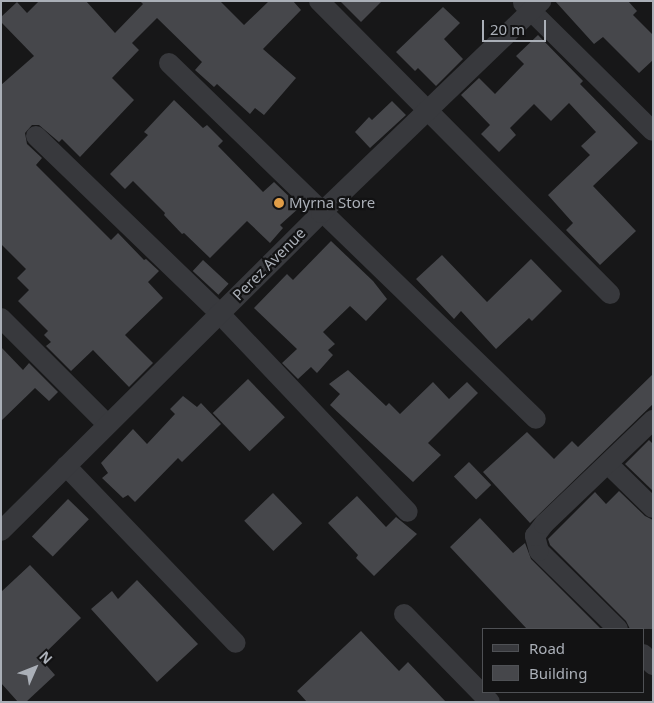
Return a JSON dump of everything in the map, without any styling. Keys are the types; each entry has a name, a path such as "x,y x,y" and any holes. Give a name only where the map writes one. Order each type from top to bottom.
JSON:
{"street":[{"path":"320,1 610,294"},
{"path":"531,4 653,131"},
{"name":"Perez Avenue","path":"2,528 321,212 427,111 531,4"},
{"path":"169,63 536,419"},
{"path":"36,136 219,313 408,512"},
{"path":"1,318 107,424"},
{"path":"617,628 540,551 535,536 544,524 653,420"},
{"path":"608,464 653,508"},
{"path":"66,466 236,642"},
{"path":"404,614 490,702"},
{"path":"644,655 653,664"}],"building":[{"path":"39,1 86,1 115,33 143,4 140,1 220,1 244,25 269,1 293,1 301,10 263,49 296,78 264,115 255,108 250,114 217,84 214,87 195,70 202,62 157,18 132,43 139,50 112,78 134,100 80,157 62,139 59,142 39,125 32,125 25,133 27,144 42,158 36,165 111,240 118,233 144,260 146,259 159,271 148,282 163,298 125,335 153,363 129,387 93,350 71,371 46,346 51,342 44,335 48,331 18,301 29,290 17,278 26,269 1,244 1,85 34,56 1,22 1,17 17,2 27,13"},
{"path":"340,1 382,1 361,22"},
{"path":"555,1 628,1 637,11 633,15 653,35 653,60 639,73 603,37 594,44"},
{"path":"443,7 460,23 444,39 463,59 436,86 418,68 415,71 396,52"},
{"path":"538,35 583,81 580,84 638,143 593,186 636,231 600,265 566,230 573,223 548,195 590,155 581,146 596,132 569,103 551,121 534,104 510,128 516,135 499,152 481,134 490,125 461,95 479,78 495,94 524,64 516,56"},
{"path":"174,100 203,128 207,125 223,141 218,146 263,192 274,182 300,207 280,225 283,228 270,243 247,221 210,258 184,233 182,234 164,215 165,213 133,181 125,189 110,174 148,135 144,132"},
{"path":"392,101 406,115 370,148 355,132 369,117 372,120"},
{"path":"331,241 373,281 387,299 366,321 350,306 323,332 335,344 328,350 333,355 317,373 311,367 298,379 282,363 297,349 254,308 287,274 293,280"},
{"path":"442,255 487,302 531,259 562,291 532,321 529,318 496,349 461,311 454,319 416,279"},
{"path":"203,260 229,284 218,295 193,271"},
{"path":"1,347 23,370 29,363 58,392 49,401 35,388 1,421"},
{"path":"348,370 386,406 389,403 400,414 433,382 449,399 467,382 478,393 428,443 441,455 413,482 330,405 340,394 329,384"},
{"path":"653,374 653,404 530,523 483,472 527,432 554,459 572,441 578,447"},
{"path":"248,379 285,417 250,451 213,413"},
{"path":"183,396 197,407 201,403 221,424 182,462 178,458 135,502 128,495 123,498 102,478 108,473 101,463 133,429 147,444 175,414 170,409"},
{"path":"649,440 653,444 653,491 625,464"},
{"path":"469,462 491,485 476,500 454,477"},
{"path":"619,491 645,516 653,520 653,629 630,628 626,621 550,545 548,539 595,492 606,504"},
{"path":"273,493 302,523 273,551 244,521"},
{"path":"357,496 386,527 396,517 417,534 374,576 356,558 358,555 328,523"},
{"path":"68,499 89,519 53,557 32,536"},
{"path":"480,518 513,553 525,543 531,559 600,628 526,628 450,547"},
{"path":"30,565 81,618 40,658 55,675 26,702 18,702 1,683 1,592"},
{"path":"137,580 198,644 157,682 91,609 112,591 118,599"},
{"path":"361,631 399,671 408,662 446,702 307,702 297,691"}],"place":[{"name":"Myrna Store","path":"279,203"}]}
